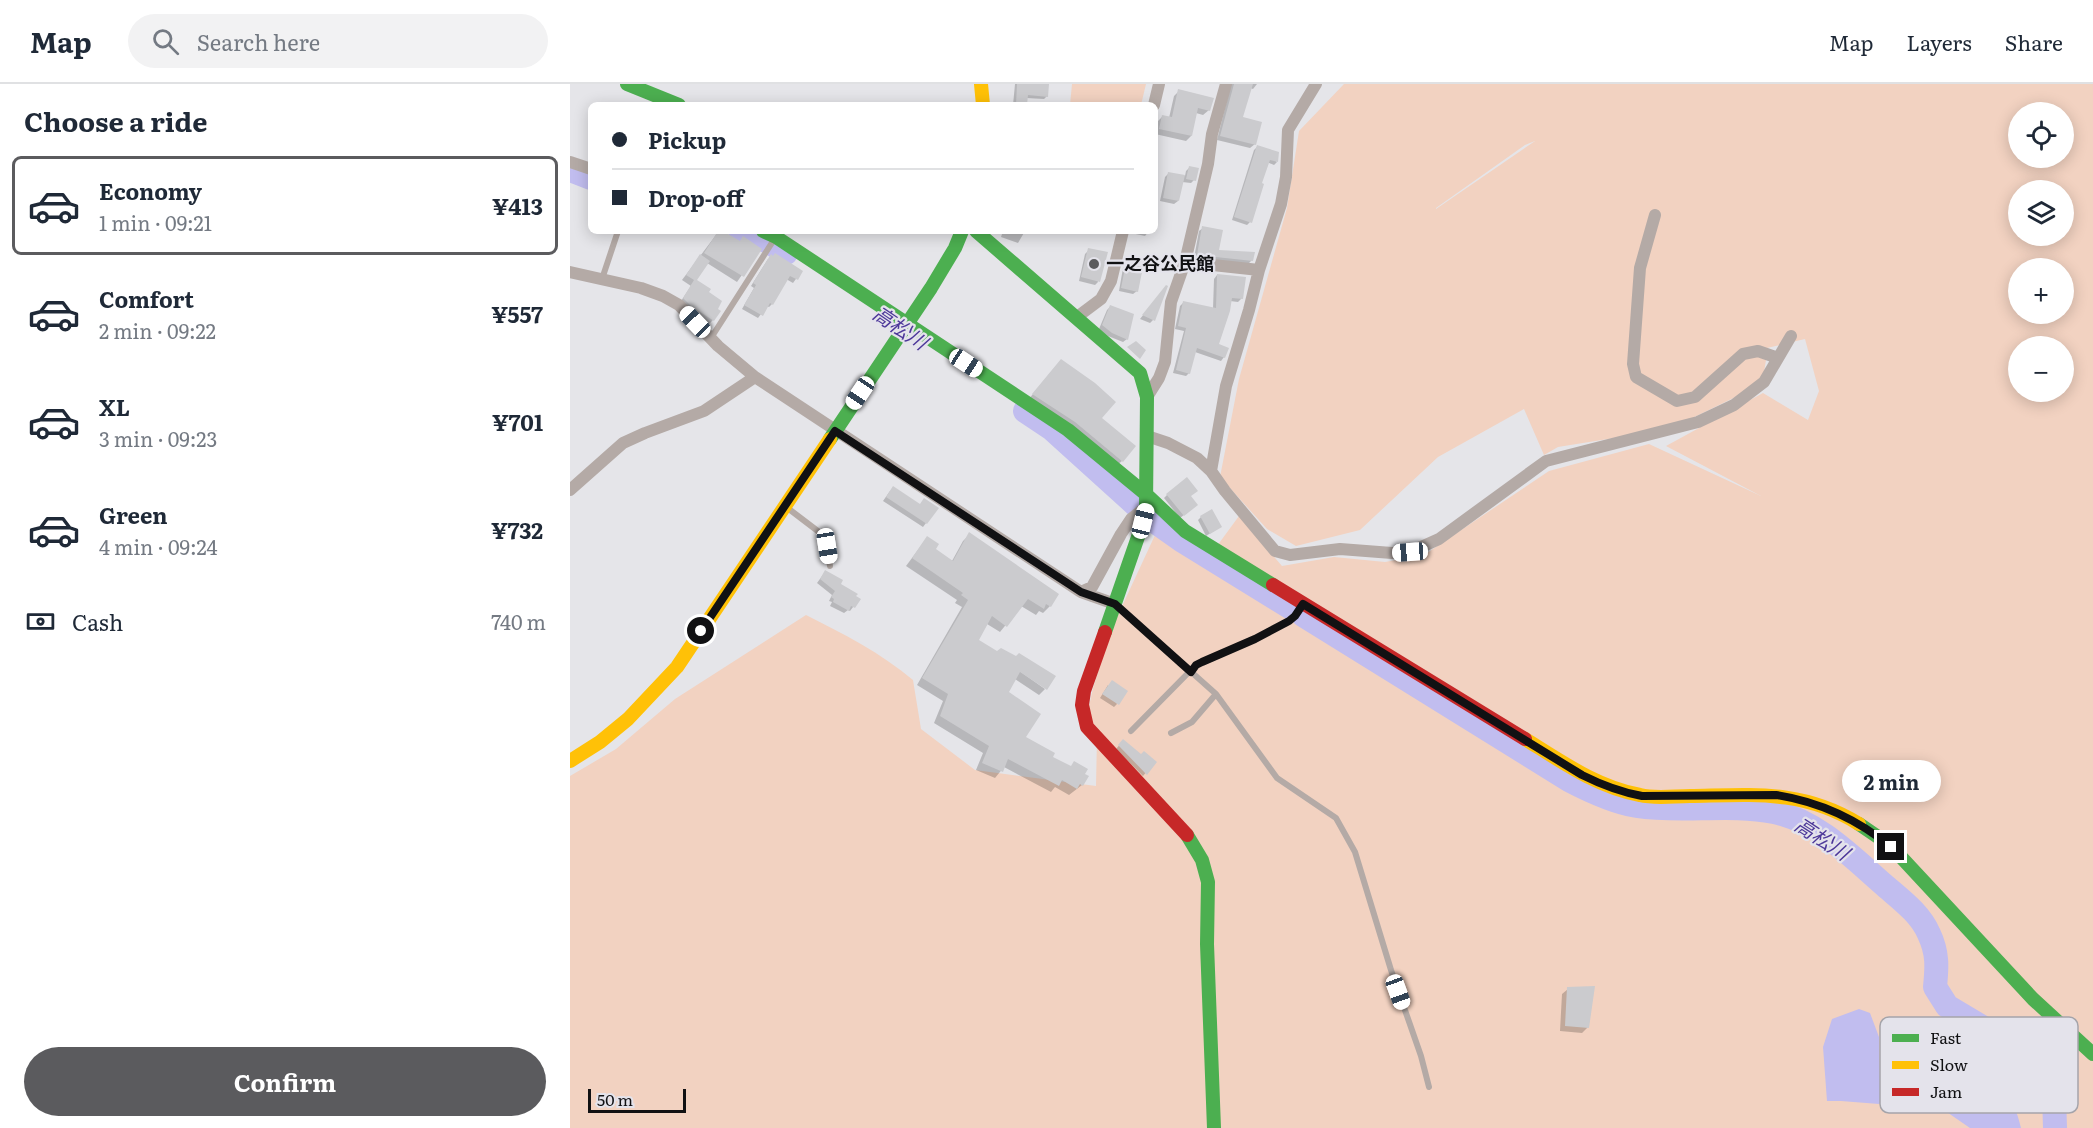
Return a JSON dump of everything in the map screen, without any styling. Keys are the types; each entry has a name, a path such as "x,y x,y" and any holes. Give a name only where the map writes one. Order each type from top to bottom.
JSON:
{"street":[{"path":"627,84 663,102"},
{"path":"981,84 983,102"},
{"path":"1155,102 1159,84"},
{"path":"1147,397 1159,378 1165,362 1171,302 1185,262 1208,164 1212,134 1226,84"},
{"path":"1211,471 1226,386 1259,270 1281,204 1286,177 1288,130 1317,84"},
{"path":"570,162 588,168"},
{"path":"1655,215 1640,268 1633,364 1635,377 1677,401 1695,397 1743,354 1758,351 1778,358"},
{"path":"570,761 594,748 621,727 652,698 677,667 937,278 960,234"},
{"path":"985,234 1140,374 1147,397 1146,501 1139,534 1084,691 1082,705 1088,727 1186,833 1202,860 1208,882 1207,944 1214,1128"},
{"path":"1077,317 1101,299 1111,281 1122,234"},
{"path":"775,239 903,329 1068,430 1146,501 1185,531 1582,775 1605,786 1642,796 1785,797 1836,811 1857,822 1874,833 1906,861 2053,1017"},
{"path":"1185,262 1259,270"},
{"path":"570,272 641,288 679,305 711,339 755,377 1081,592 1115,604"},
{"path":"1147,436 1168,443 1197,458 1211,471 1275,551 1290,555 1340,549 1410,552 1439,539 1546,461 1698,422 1734,405 1764,382 1791,336"},
{"path":"570,490 623,443 704,411 755,377"},
{"path":"1081,592 1092,587 1121,534 1146,501"},
{"path":"2078,1040 2093,1054"}],"lane":[{"path":"602,279 617,234"},
{"path":"711,339 775,239"},
{"path":"785,506 823,535 830,566"},
{"path":"1115,604 1216,694 1277,778 1336,818 1355,852 1390,970 1430,1087"},
{"path":"1131,731 1196,665 1289,621 1303,604"},
{"path":"1171,733 1192,722 1216,694"}],"shaded area":[{"path":"1072,84 1146,84 1142,102 1070,102"},
{"path":"1344,84 2093,84 2093,1128 570,1128 570,776 616,749 675,699 806,615 875,653 913,680 921,729 975,770 1096,786 1097,737 1088,711 1093,688 1111,630 1156,533 1252,596 1348,630 1217,546 1239,516 1282,566 1334,557 1385,562 1424,555 1549,471 1649,444 1761,496 1666,446 1763,393 1808,420 1819,391 1805,339 1754,351 1766,360 1762,384 1670,429 1558,447 1544,455 1524,409 1438,457 1360,530 1296,546 1267,529 1220,477 1239,379 1287,208 1299,131","holes":["1535,141 1436,209 1525,145"]},
{"path":"1859,1009 1870,1013 1879,1037 1879,1104 1827,1101 1823,1047 1832,1019"},
{"path":"1948,1113 2017,1113 2021,1128 1970,1128"}],"building":[{"path":"1017,84 1049,84 1048,97 1028,95 1027,102 1016,102"},
{"path":"1234,84 1253,84 1243,117 1262,122 1256,145 1220,136"},
{"path":"1178,89 1214,98 1210,111 1198,108 1192,136 1159,129 1162,115 1172,117"},
{"path":"1257,145 1279,152 1278,162 1270,160 1252,223 1234,217"},
{"path":"1189,166 1199,168 1196,181 1186,179"},
{"path":"1168,172 1185,175 1179,201 1163,198"},
{"path":"1202,226 1223,230 1219,250 1255,252 1253,261 1197,255"},
{"path":"716,234 728,234 740,241 743,236 762,249 744,277 704,253"},
{"path":"1088,248 1108,252 1100,282 1081,277"},
{"path":"775,253 803,271 798,280 790,276 773,305 770,303 763,316 744,305 756,285 753,283 771,254 773,256"},
{"path":"700,254 710,261 697,280 711,289 709,292 722,301 718,309 721,311 714,321 683,298 694,280 686,275"},
{"path":"1126,263 1143,267 1138,292 1121,288"},
{"path":"1217,274 1246,277 1243,299 1232,298 1219,344 1229,348 1225,358 1197,348 1190,374 1176,370 1186,328 1178,326 1183,301 1216,308"},
{"path":"1166,285 1168,286 1155,321 1142,315"},
{"path":"1110,305 1134,314 1128,340 1112,333 1102,325"},
{"path":"1136,341 1146,350 1140,359 1127,347"},
{"path":"1061,359 1095,383 1116,402 1102,418 1136,446 1123,462 1075,422 1032,394"},
{"path":"1187,477 1198,491 1191,496 1198,505 1184,516 1166,494"},
{"path":"893,486 920,504 924,498 939,508 927,524 886,497"},
{"path":"1212,509 1222,527 1210,534 1200,516"},
{"path":"969,532 1059,594 1051,607 1046,604 1044,609 1028,599 1007,627 992,616 979,640 997,651 1001,648 1016,656 1019,653 1056,676 1047,690 1020,672 1009,692 1041,714 1026,737 1055,753 1053,757 1071,766 1074,761 1088,769 1085,774 1089,776 1083,786 1080,784 1077,789 1062,780 1059,786 1008,759 1003,772 982,763 989,746 940,716 948,694 922,678 968,600 961,595 963,593 912,558 927,536 939,544 936,549 953,561"},
{"path":"825,570 843,580 841,584 858,594 856,596 861,599 855,608 851,606 849,611 833,602 834,599 831,597 835,591 820,579"},
{"path":"1112,680 1128,691 1119,705 1102,694"},
{"path":"1123,739 1141,754 1144,751 1157,762 1147,775 1118,745"},
{"path":"1595,986 1589,1028 1565,1026 1567,987"}],"waterway":[{"name":"高松川","path":"570,170 588,177"},
{"name":"高松川","path":"748,234 769,242 786,253"},
{"name":"高松川","path":"1025,411 1052,429 1137,506"},
{"name":"高松川","path":"1154,521 1293,609"},
{"name":"高松川","path":"1303,615 1569,780 1602,796 1619,802 1654,808 1757,809 1790,817 1819,831 1859,862 1920,919 1934,947 1935,987 1947,1006 1965,1017"},
{"name":"高松川","path":"2055,1113 2055,1128"}],"traffic: fast":[{"path":"627,84 672,102"},
{"path":"770,234 1068,430 1147,495 1185,531 1273,585"},
{"path":"830,439 931,288 961,234"},
{"path":"979,234 1140,373 1147,397 1146,507 1105,632"},
{"path":"1859,824 1901,857 2033,999 2053,1017"},
{"path":"1187,835 1202,860 1208,882 1207,944 1214,1128"},
{"path":"2078,1040 2093,1054"}],"traffic: slow":[{"path":"981,84 983,102"},
{"path":"570,761 600,742 628,719 677,667 830,439"},
{"path":"1525,739 1580,773 1624,791 1658,797 1756,795 1797,799 1838,813 1859,824"}],"traffic: jam":[{"path":"1273,585 1525,739"},
{"path":"1105,632 1084,691 1082,705 1087,727 1187,835"}],"place":[{"name":"一之谷公民館","path":"1094,264"}],"route":[{"path":"701,631 835,431 1081,592 1115,604 1191,672 1196,665 1289,621 1303,604 1582,775 1605,786 1642,796 1776,795 1794,798 1836,811 1874,833 1891,847"}]}
